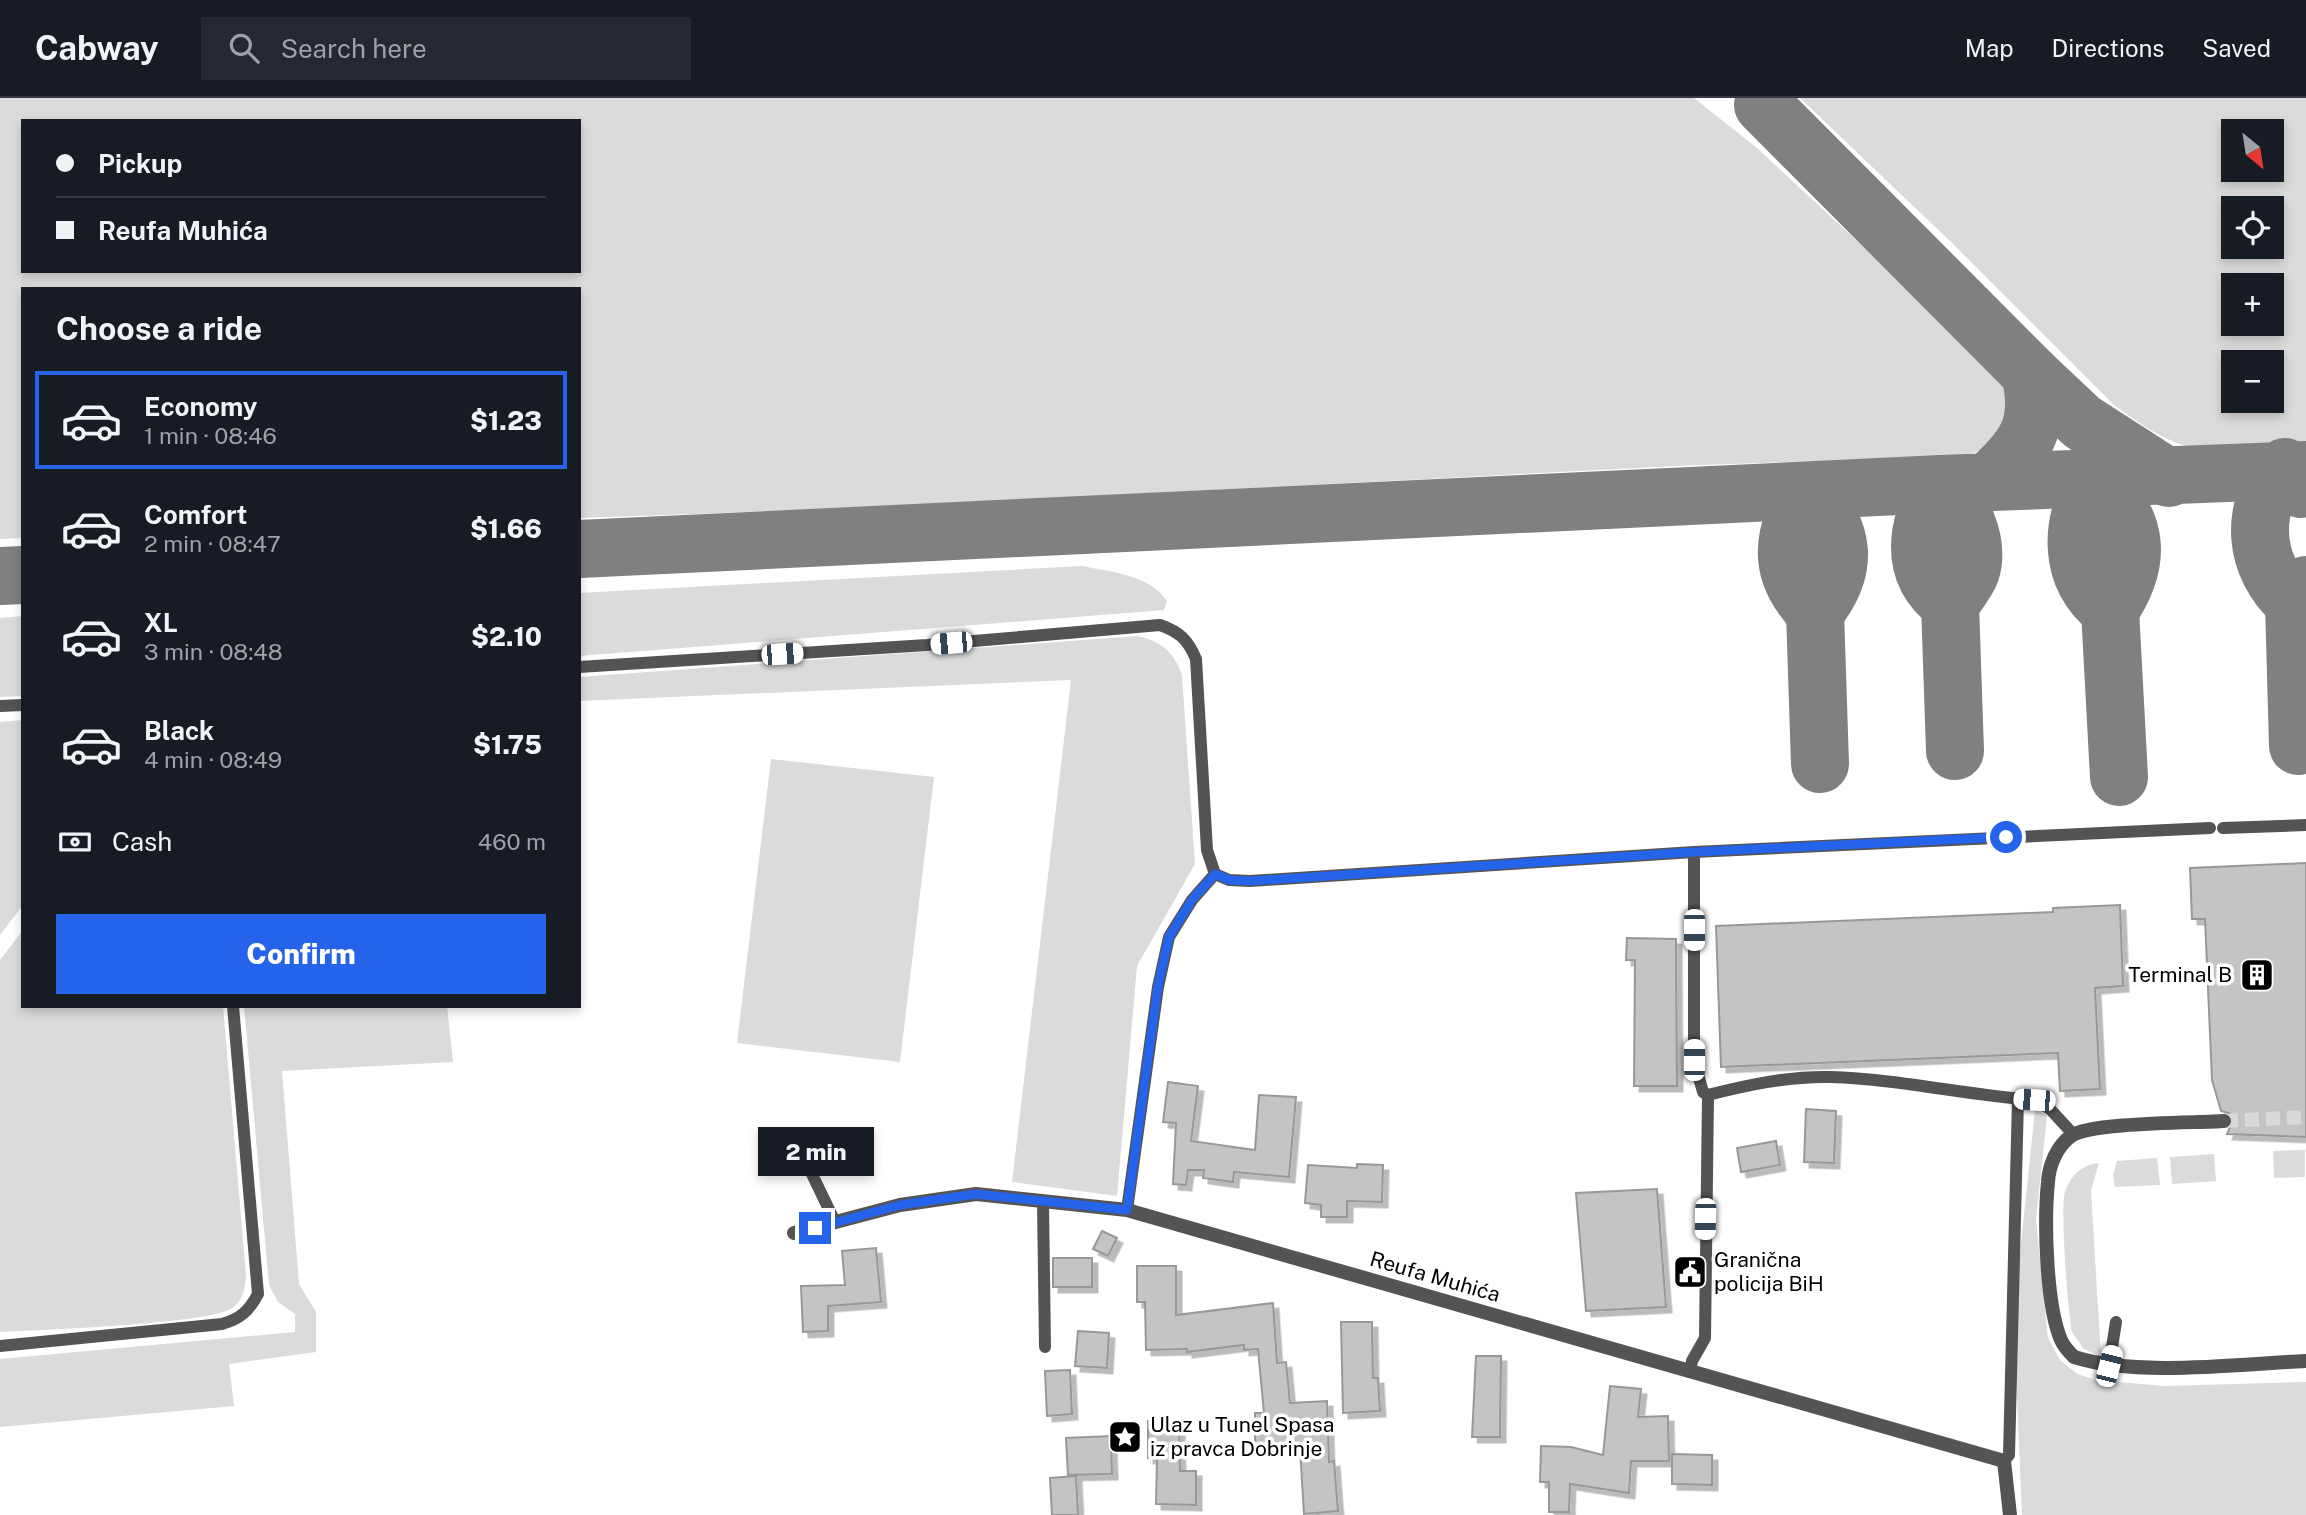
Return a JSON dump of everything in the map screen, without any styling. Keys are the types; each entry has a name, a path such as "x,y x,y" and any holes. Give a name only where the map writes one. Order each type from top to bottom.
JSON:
{"street":[{"path":"2224,1121 2097,1129 2073,1134 2059,1148 2048,1180 2049,1267 2054,1317 2063,1344 2074,1357 2109,1366 2306,1362"},
{"name":"Reufa Muhića","path":"794,1233 900,1205 976,1194 1127,1210 2004,1461"},
{"path":"2004,1461 2010,1515"}],"lane":[{"path":"581,667 927,645 1160,625 1178,631 1190,645 1196,659 1207,850 1215,874 1229,880 1250,881 1694,852 2306,825"},
{"path":"0,706 21,705"},
{"path":"1694,852 1694,1060 1703,1092 1708,1095 1770,1082 1828,1077 1912,1083 2034,1100 2050,1109 2073,1134"},
{"path":"1127,1210 1158,986 1169,937 1192,900 1215,874"},
{"path":"0,1346 222,1324 237,1320 250,1309 258,1294 233,1008"},
{"path":"1690,1372 1692,1361 1705,1338 1708,1095"},
{"path":"2004,1461 2009,1455 2018,1099"},
{"path":"769,1158 804,1165 811,1172 835,1222"},
{"path":"1044,1203 1045,1347"},
{"path":"2109,1366 2116,1322"}],"shaded area":[{"path":"0,98 1694,98 1757,148 1999,373 2011,412 2007,430 1992,445 1966,455 1950,457 1700,465 999,501 581,518 581,287 21,287 21,538 0,539"},
{"path":"1800,98 2306,98 2306,442 2196,448 2174,442 2152,431 2113,404 1952,243"},
{"path":"1082,566 1140,580 1160,592 1167,601 1164,610 581,656 581,593"},
{"path":"21,616 21,696 0,697 0,618"},
{"path":"1138,636 1154,641 1166,649 1182,675 1195,864 1137,966 1117,1196 1012,1182 1071,680 581,701 581,677"},
{"path":"21,720 21,908 0,935 0,722"},
{"path":"771,759 934,777 900,1062 737,1043"},
{"path":"21,933 21,1008 223,1008 246,1275 241,1297 232,1308 218,1314 159,1322 0,1332 0,960"},
{"path":"244,1008 447,1008 453,1062 282,1071 299,1284 316,1312 316,1352 229,1364 234,1406 0,1427 0,1359 295,1332 295,1314 278,1302 269,1285"},
{"path":"2035,1110 2047,1115 2036,1220 2048,1338 2060,1360 2077,1374 2096,1380 2164,1386 2306,1382 2306,1515 2022,1515 2015,1350 2019,1263"},
{"path":"2305,1150 2305,1177 2274,1178 2273,1151"},
{"path":"2214,1154 2216,1181 2172,1184 2170,1157"},
{"path":"2157,1158 2160,1185 2115,1187 2113,1175 2117,1161"},
{"path":"2099,1163 2091,1190 2101,1358 2083,1348 2072,1332 2063,1218 2065,1192 2070,1181 2082,1169"}],"building":[{"name":"Terminal B","path":"2306,863 2306,1137 2227,1134 2233,1120 2229,1113 2221,1111 2212,1080 2205,919 2192,919 2190,868"},
{"path":"2120,905 2123,986 2095,988 2100,1089 2060,1091 2058,1053 1721,1067 1716,926 2053,912 2053,908"},
{"path":"1627,938 1676,939 1677,1086 1634,1086 1635,960 1626,960"},
{"path":"1168,1082 1198,1086 1191,1141 1255,1150 1259,1095 1296,1097 1289,1177 1234,1172 1233,1182 1203,1178 1204,1170 1188,1170 1186,1185 1173,1184 1176,1123 1163,1122"},
{"path":"1806,1109 1836,1111 1834,1163 1804,1162"},
{"path":"1776,1141 1780,1165 1741,1172 1737,1148"},
{"path":"1357,1164 1383,1165 1382,1202 1347,1201 1347,1217 1321,1217 1321,1205 1305,1203 1308,1165 1357,1168"},
{"path":"1657,1189 1666,1307 1586,1311 1576,1193"},
{"path":"1102,1231 1117,1238 1108,1256 1093,1249"},
{"path":"876,1248 881,1302 828,1306 828,1331 803,1332 801,1286 845,1285 842,1251"},
{"path":"1053,1258 1092,1258 1092,1287 1053,1287"},
{"path":"1137,1266 1176,1266 1176,1315 1273,1303 1277,1363 1286,1362 1290,1403 1327,1401 1329,1462 1334,1461 1338,1511 1304,1514 1300,1447 1255,1448 1255,1413 1264,1413 1258,1349 1244,1350 1244,1345 1187,1352 1187,1349 1146,1350 1145,1302 1137,1302"},
{"path":"1341,1322 1372,1322 1373,1378 1378,1378 1380,1411 1343,1413"},
{"path":"1078,1331 1109,1333 1107,1368 1075,1366"},
{"path":"1476,1356 1501,1356 1500,1437 1472,1437"},
{"path":"1070,1370 1072,1414 1047,1416 1045,1371"},
{"path":"1610,1386 1641,1389 1638,1417 1668,1416 1669,1461 1631,1461 1629,1493 1570,1484 1569,1512 1549,1512 1549,1482 1540,1482 1541,1446 1571,1447 1603,1455"},
{"path":"1179,1420 1180,1471 1196,1471 1196,1505 1156,1504 1157,1458 1148,1458 1148,1421"},
{"path":"1111,1436 1112,1474 1068,1475 1066,1438"},
{"path":"1672,1454 1712,1455 1712,1485 1672,1484"},
{"path":"1076,1476 1078,1515 1052,1515 1050,1478"}],"taxiway":[{"path":"1763,105 2030,373 2034,408 2028,435 2012,459 1987,483"},
{"path":"2030,373 2082,422 2169,478"},
{"path":"2301,489 2285,467 2265,500 2260,537 2270,572 2280,589 2294,603 2306,585"},
{"path":"581,549 1941,484 2306,470"},
{"path":"2096,480 2121,511 2132,542 2128,574 2110,610 2096,597 2086,582 2077,548 2081,513 2096,480"},
{"path":"1941,484 1962,512 1973,548 1971,571 1950,604 1936,591 1927,577 1920,547 1926,515 1941,484"},
{"path":"1808,492 1830,521 1839,550 1834,581 1815,612 1794,583 1787,554 1792,523 1808,492"},
{"path":"0,576 21,575"},
{"path":"2294,603 2298,746"},
{"path":"1950,604 1955,751"},
{"path":"2110,610 2119,777"},
{"path":"1815,612 1820,764"}],"tunnel":[{"path":"2224,1121 2306,1117"}],"place":[{"name":"Terminal B","path":"2257,975"},
{"name":"Granična policija BiH","path":"1690,1272"},
{"name":"Ulaz u Tunel Spasa iz pravca Dobrinje","path":"1125,1437"}],"route":[{"path":"815,1228 900,1205 976,1194 1127,1210 1158,986 1169,937 1192,900 1215,874 1229,880 1250,881 1694,852 2006,837"}]}
